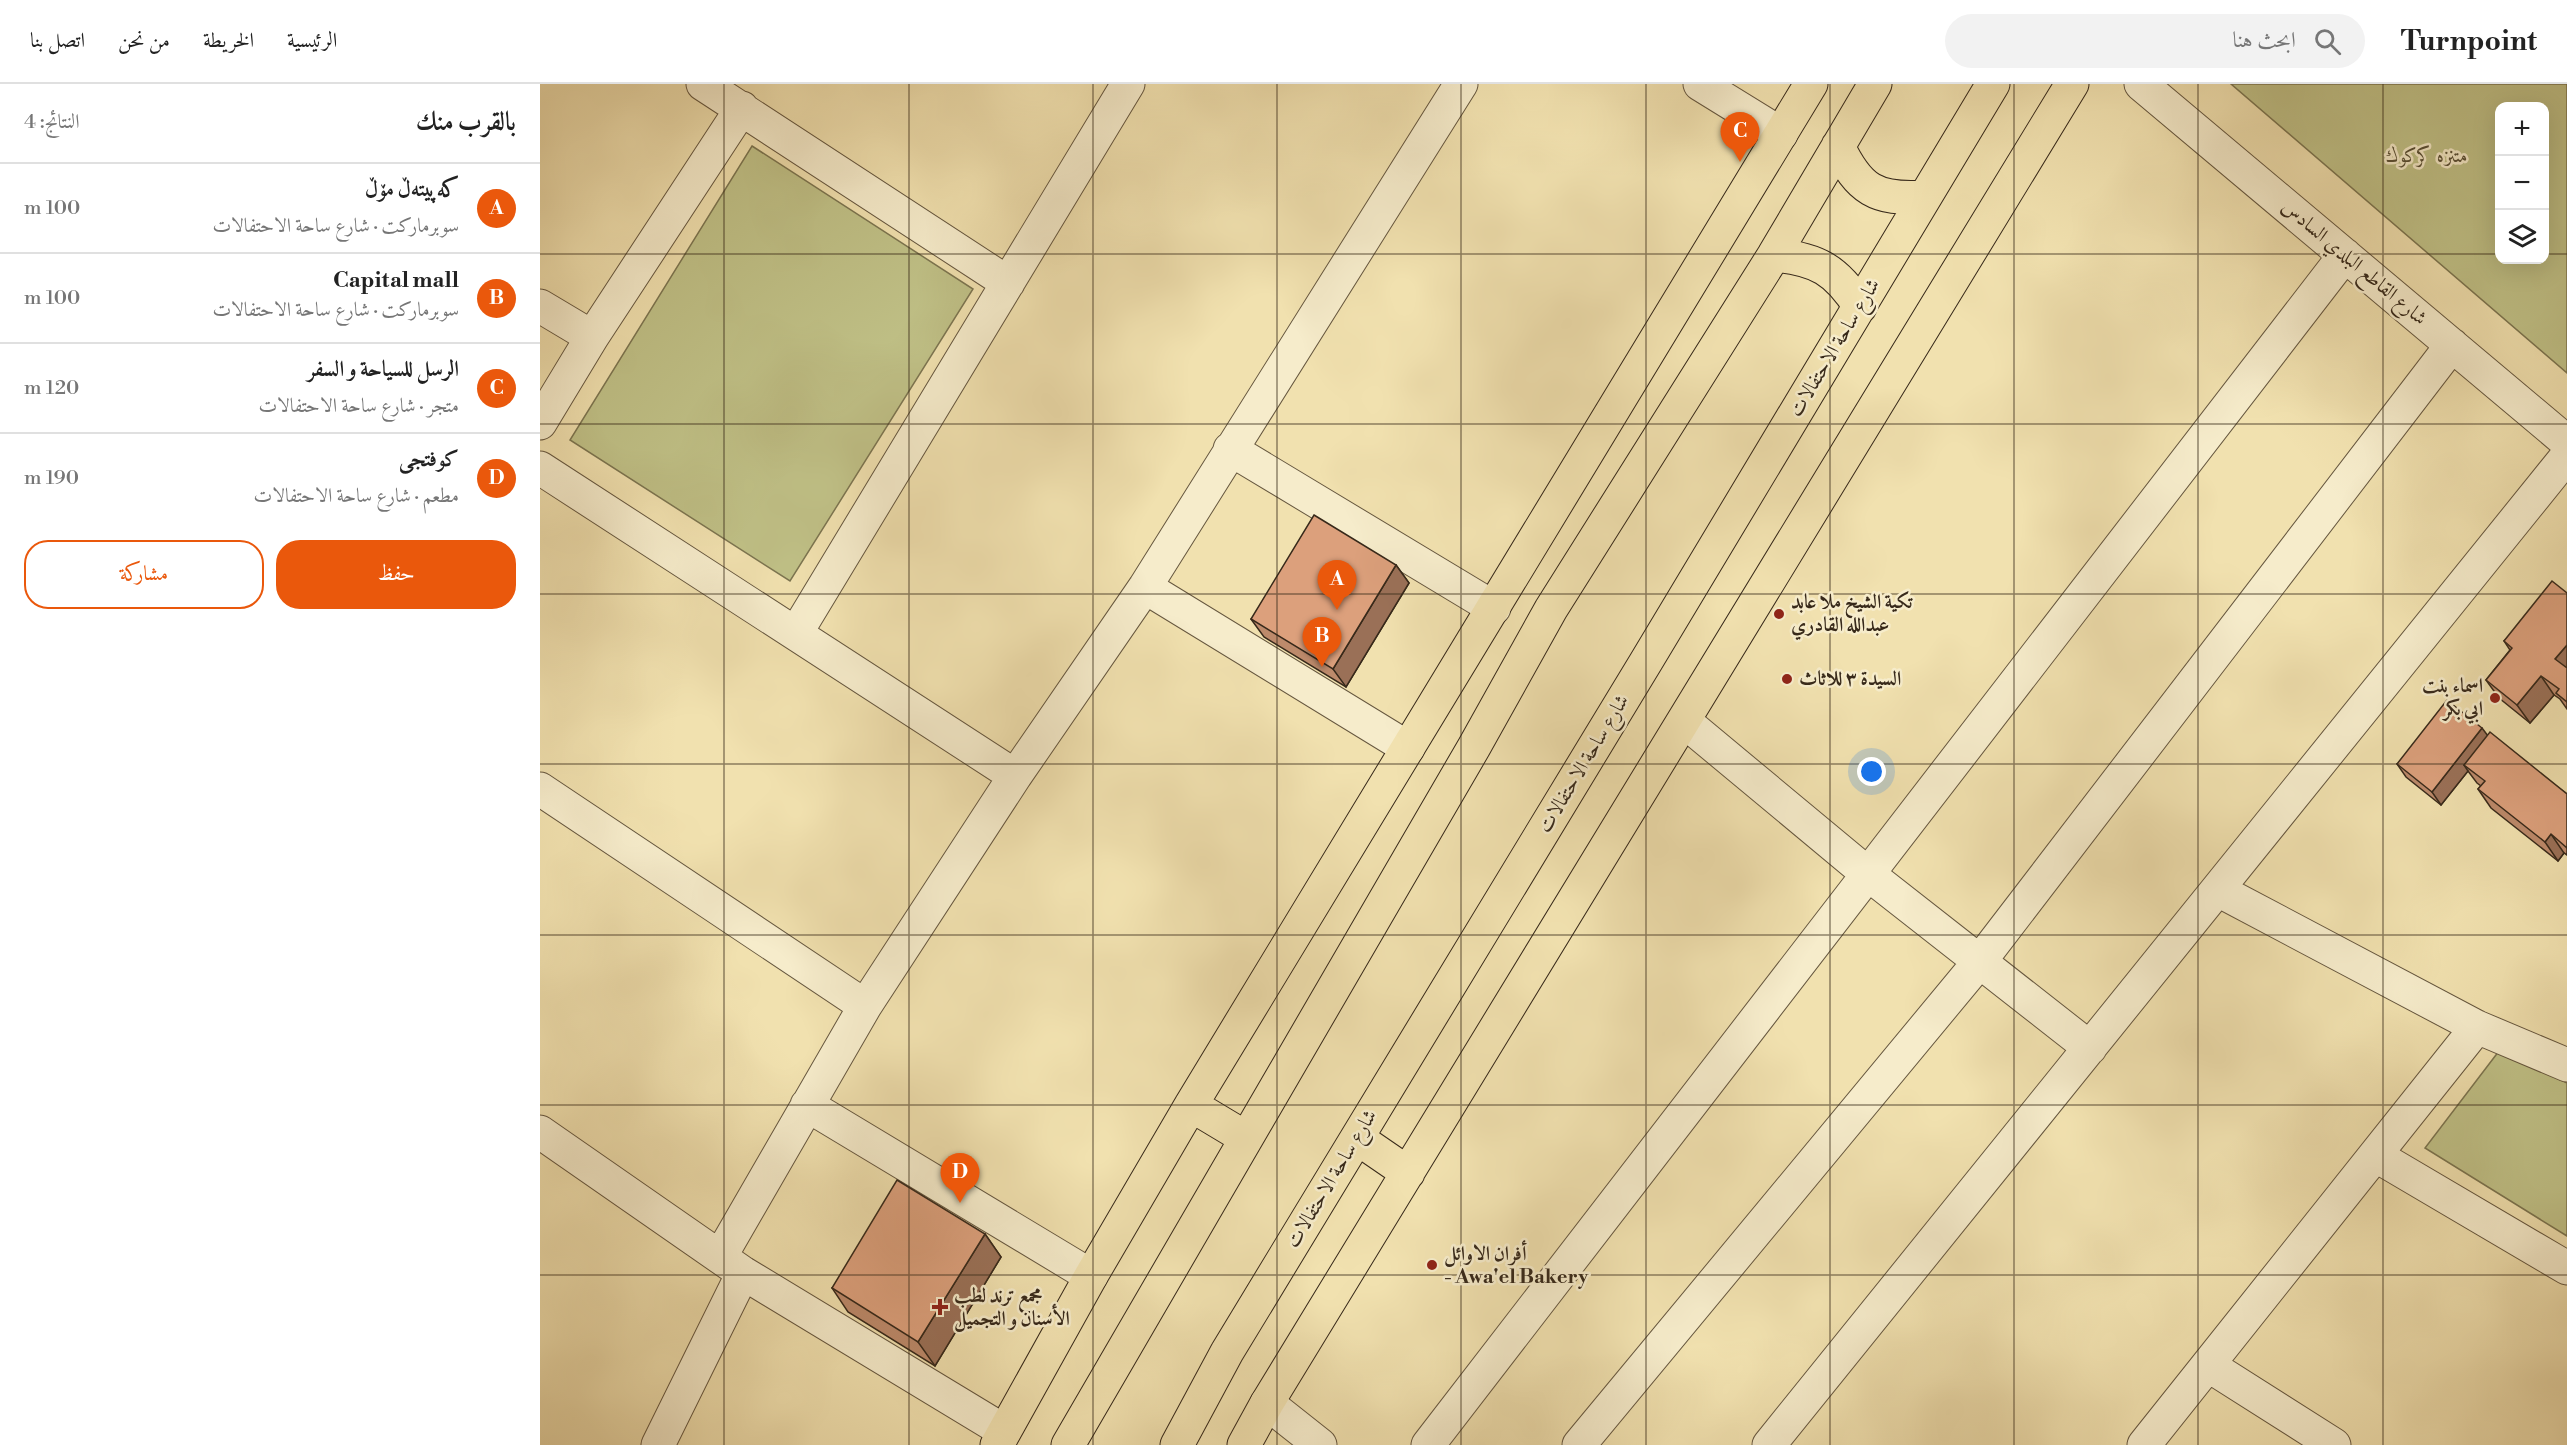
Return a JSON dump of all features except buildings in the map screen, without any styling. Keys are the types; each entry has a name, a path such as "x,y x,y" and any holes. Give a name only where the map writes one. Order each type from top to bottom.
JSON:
{"main road":[{"path":"1001,1438 1091,1276 1191,1105 1811,84"},
{"path":"1068,1445 1474,747 1551,609 1774,255 1875,84"},
{"name":"شارع ساحة الاحتفالات","path":"1177,1445 1227,1352 1993,84"},
{"path":"1244,1445 1267,1403 2072,84"},
{"path":"1838,146 1850,171 1870,189 1896,199 1924,197"},
{"path":"1774,255 1801,257 1825,268 1846,284 1860,307"},
{"path":"1191,1105 1246,1138"},
{"path":"1357,1138 1408,1173"}],"street":[{"path":"703,84 1008,283"},
{"path":"796,633 1128,84"},
{"path":"658,1445 732,1265 807,1105 865,1006 1015,776 1145,587 1461,84"},
{"path":"1700,84 1780,134"},
{"name":"شارع القاطع البلدي السادس","path":"2141,84 2567,442"},
{"path":"540,423 592,337 742,108"},
{"path":"1428,1445 2345,255"},
{"path":"540,306 592,337"},
{"path":"1579,1445 1980,961 2452,345"},
{"path":"1230,449 1494,608"},
{"path":"1769,1445 2567,456"},
{"path":"540,468 1015,776"},
{"path":"1145,587 1408,748"},
{"path":"1684,721 1868,874 2090,1048"},
{"path":"540,789 865,1006"},
{"path":"2218,890 2477,1027 2567,1065"},
{"path":"2144,1445 2477,1027"},
{"path":"807,1105 1091,1276"},
{"path":"542,1140 1001,1438"},
{"path":"2375,1155 2567,1268"},
{"path":"2208,1365 2334,1445"},
{"path":"1267,1403 1320,1445"}],"green space":[{"name":"متنزه كركوك","path":"2231,84 2567,84 2567,373"},
{"path":"752,146 973,289 790,581 570,440"},
{"path":"2499,1051 2567,1083 2567,1236 2425,1148"}],"place":[{"name":"الرسل للسياحة و السفر","path":"1740,162"},
{"name":"کەپیتەڵ مۆڵ","path":"1337,610"},
{"name":"تكية الشيخ ملا عابد عبدالله القادري","path":"1779,614"},
{"name":"Capital mall","path":"1322,667"},
{"name":"السيدة ٣ للاثاث","path":"1787,679"},
{"name":"اسماء بنت ابي بكر","path":"2495,698"},
{"name":"كوفتجى","path":"960,1203"},
{"name":"أفران الاوائل - Awa'el Bakery","path":"1432,1265"},
{"name":"مجمع ترند لطب الأسنان و التجميل","path":"940,1307"}]}
